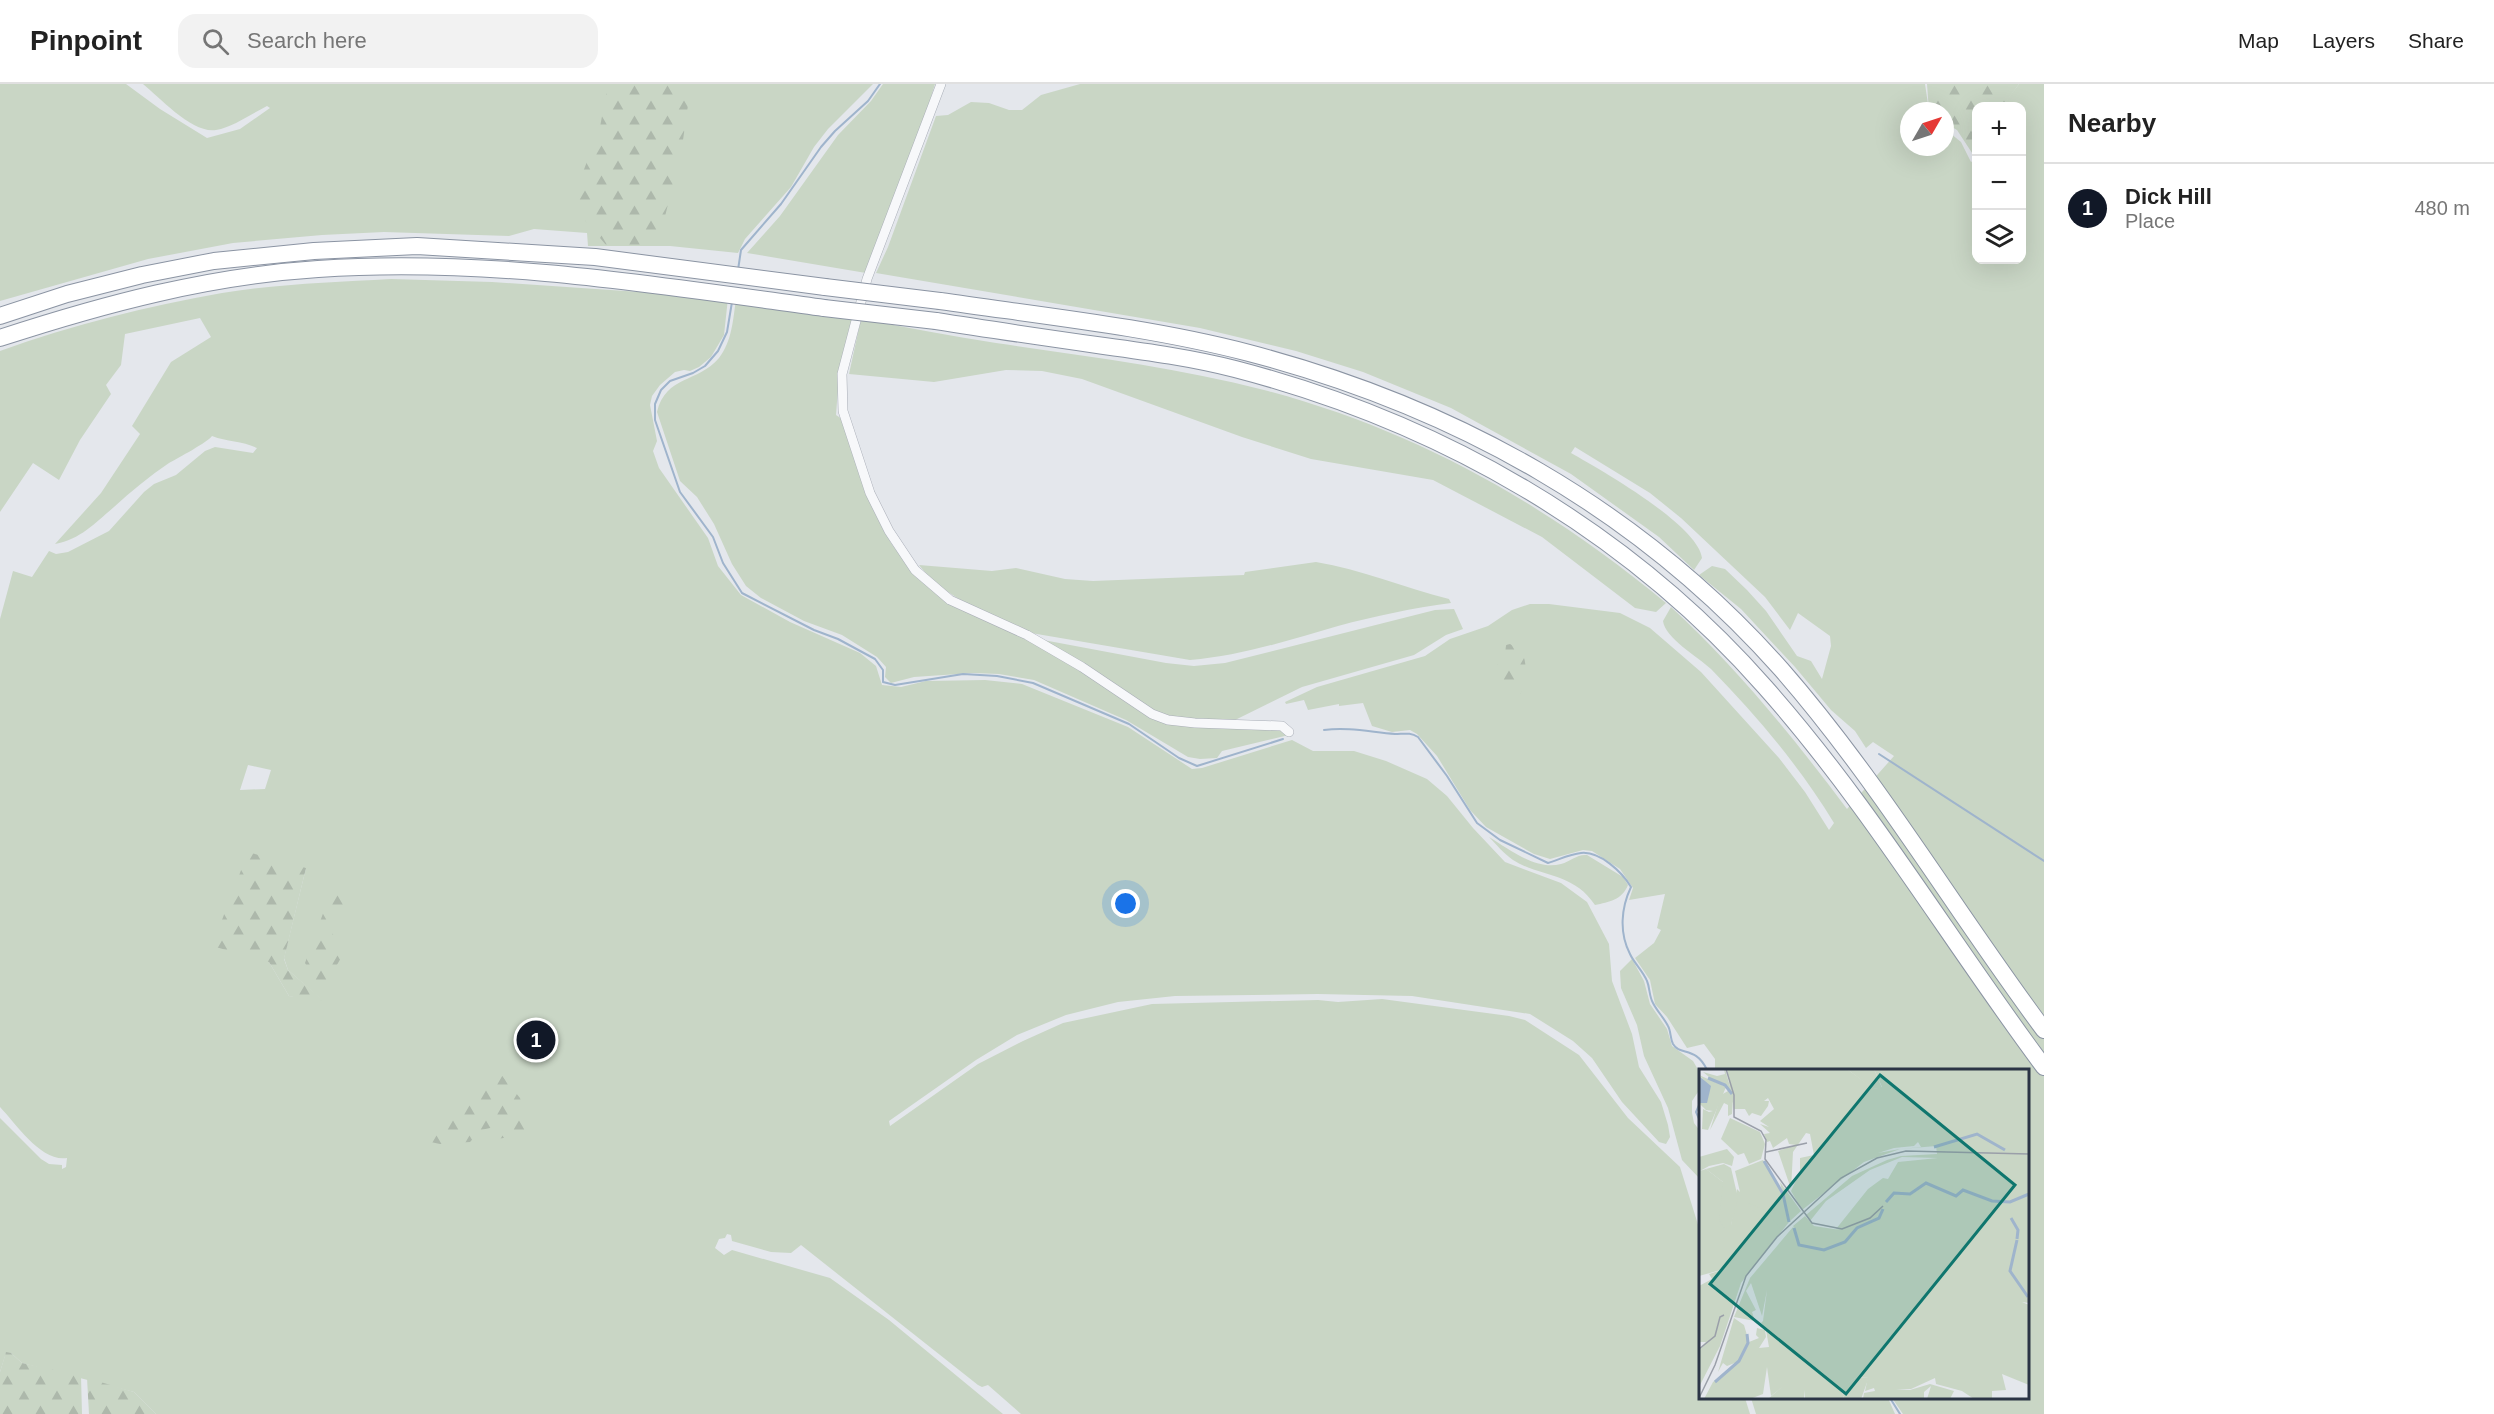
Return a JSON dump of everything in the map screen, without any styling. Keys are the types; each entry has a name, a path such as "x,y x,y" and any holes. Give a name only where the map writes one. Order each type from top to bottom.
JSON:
{"highway":[{"path":"0,316 67,294 142,275 214,261 314,251 417,246 595,257 940,301 1143,331 1248,352 1350,382 1440,418 1536,468 1593,505 1663,556 1720,607 1781,670 1842,747 2044,1030"},
{"path":"0,338 64,317 218,280 318,269 411,266 504,270 936,321 1189,360 1234,369 1328,397 1426,435 1521,485 1584,525 1677,598 1764,686 1824,761 2044,1067"}],"street":[{"path":"941,84 867,279 842,374 843,411 870,493 889,531 915,570 950,600 1027,636 1082,667 1152,714 1168,720 1195,723 1282,726 1289,732"}],"green space":[{"path":"0,84 126,84 160,109 207,138 240,129 270,108 267,106 222,128 207,130 177,114 143,84 873,84 828,129 814,147 791,187 745,239 738,253 670,246 588,246 587,233 534,229 509,236 384,232 322,235 233,243 148,259 0,301"},
{"path":"608,84 691,84 682,147 658,245 606,245 571,204 600,127"},
{"path":"883,84 935,84 909,169 866,273 747,253 780,216 838,135 871,101"},
{"path":"1080,84 1925,84 1928,102 1900,102 1900,156 1954,156 1954,136 1961,142 1972,161 1972,264 2026,264 2026,102 2005,102 2019,84 2044,84 2044,1414 1903,1414 1893,1399 2029,1399 2029,1069 1715,1069 1715,1059 1704,1044 1687,1048 1667,1017 1655,1004 1650,980 1635,958 1654,943 1661,930 1657,928 1665,894 1629,900 1633,888 1620,869 1592,851 1583,850 1550,859 1534,854 1486,827 1470,810 1437,756 1417,734 1410,730 1392,732 1372,726 1363,703 1339,706 1339,704 1308,710 1304,700 1286,704 1285,702 1317,687 1425,656 1450,639 1488,626 1512,610 1530,604 1549,604 1620,613 1650,628 1701,672 1779,758 1805,792 1829,830 1834,823 1807,782 1777,743 1711,669 1670,634 1663,621 1671,607 1719,654 1785,730 1847,809 1894,756 1873,742 1866,748 1855,731 1831,710 1741,609 1699,575 1712,566 1725,569 1766,611 1797,656 1811,661 1822,679 1831,646 1830,636 1798,613 1790,630 1765,597 1681,518 1650,493 1575,447 1571,453 1646,500 1684,530 1696,545 1702,558 1694,570 1659,537 1571,474 1451,408 1363,372 1296,351 1200,328 876,273 888,247 936,116 948,115 971,102 989,103 1009,110 1022,110 1041,95"},
{"path":"1927,84 2019,84 2006,102 1972,102 1972,153 1954,128 1954,102 1928,102"},
{"path":"391,279 492,282 728,298 724,335 711,357 690,371 675,372 660,385 652,396 650,405 657,441 653,451 659,468 708,538 718,566 741,595 790,622 860,653 876,666 882,685 901,687 926,681 985,680 1022,684 1128,727 1192,769 1202,768 1292,740 1313,751 1354,751 1386,761 1427,779 1447,796 1505,862 1561,883 1587,902 1609,944 1612,981 1632,1034 1639,1067 1661,1102 1670,1137 1666,1144 1659,1142 1622,1102 1592,1058 1573,1041 1530,1014 1412,996 1318,994 1175,996 1118,1002 1066,1015 1017,1035 976,1060 889,1121 890,1126 978,1064 1023,1041 1063,1023 1152,1004 1318,1000 1338,1002 1382,999 1525,1020 1579,1055 1628,1118 1680,1167 1699,1228 1699,1399 1745,1399 1750,1414 1021,1414 988,1385 982,1387 978,1385 801,1245 791,1253 771,1252 732,1241 731,1235 727,1234 725,1238 719,1239 715,1248 724,1255 732,1250 830,1278 889,1320 1003,1414 156,1414 134,1392 22,1363 11,1353 6,1353 0,1372 0,1118 41,1159 49,1164 62,1165 62,1169 66,1167 67,1158 57,1158 39,1148 0,1107 0,619 13,571 32,577 49,551 56,554 68,552 109,531 144,492 154,484 176,475 205,451 215,447 253,453 257,448 212,436 155,473 87,530 55,544 101,493 140,434 132,426 171,362 211,337 200,318 125,334 121,365 106,385 111,394 80,440 59,480 33,463 0,512 0,351 138,310 222,293 306,284","holes":["248,765 271,770 265,789 240,790","306,868 284,958 288,970 322,1000 289,996 269,962"]},
{"path":"736,299 853,317 839,374 836,415 842,419 870,501 891,543 915,576 934,592 950,603 1031,641 1096,679 1151,716 1276,727 1289,735 1222,751 1217,758 1200,759 1188,757 1126,720 1034,680 999,674 973,673 914,677 891,683 885,677 886,667 877,657 842,635 804,621 761,598 746,586 732,564 714,524 697,497 680,481 657,412 661,400 668,391 675,385 702,372 719,358 729,337"},
{"path":"861,319 1198,375 1264,390 1374,426 1477,474 1526,503 1621,567 1666,603 1656,612 1635,608 1542,537 1433,480 1311,459 1242,437 1082,379 1042,371 1006,370 934,382 849,374"},
{"path":"1316,562 1349,569 1449,599 1451,603 1366,619 1246,651 1190,660 1031,633 962,601 934,583 919,565 992,571 1016,568 1065,579 1093,581 1244,575 1245,572"},
{"path":"1454,609 1463,629 1446,635 1414,655 1302,687 1229,723 1176,719 1157,713 1110,681 1038,639 1166,663 1194,666 1225,663 1435,610"},
{"path":"1510,644 1521,651 1526,668 1525,681 1518,698 1512,698 1493,685 1492,672 1505,655 1506,645"},
{"path":"1489,837 1523,858 1542,864 1561,864 1587,855 1623,877 1628,885 1619,897 1595,905 1586,894 1567,881 1513,860"},
{"path":"248,852 306,868 284,959 288,970 323,1000 316,1002 289,996 269,962 212,946"},
{"path":"337,890 351,901 332,932 342,956 325,986 316,982 305,963 325,908"},
{"path":"1632,959 1644,981 1650,1004 1667,1029 1672,1046 1693,1061 1699,1071 1699,1090 1692,1101 1692,1113 1694,1123 1699,1130 1699,1178 1682,1160 1668,1108 1644,1056 1637,1025 1621,988 1620,971"},
{"path":"499,1072 520,1098 527,1121 523,1135 497,1139 499,1126 481,1130 470,1142 440,1144 426,1141"},
{"path":"6,1352 11,1353 22,1363 81,1376 82,1414 0,1414 0,1372"},
{"path":"87,1378 134,1392 156,1414 89,1414"},
{"path":"1751,1399 1888,1399 1895,1414 1756,1414"}],"waterway":[{"path":"738,270 741,250 781,204 821,147 868,101 880,84"},
{"path":"732,302 727,332 718,351 705,366 670,381 661,390 655,404 655,420 680,492 713,537 723,563 742,593 875,659 883,670 883,682 895,685 963,674 997,676 1033,683 1129,724 1179,758 1197,766 1283,739"},
{"path":"1324,730 1351,729 1415,735 1447,776 1477,823 1500,840 1548,863 1588,853 1596,855 1616,869 1631,887 1623,912 1626,946 1645,977 1652,1000 1670,1030 1673,1044 1676,1048 1693,1054 1703,1062 1706,1069"},
{"path":"1879,754 2044,861"},
{"path":"1699,1105 1696,1112 1699,1119"},
{"path":"1891,1399 1900,1414"}],"place":[{"name":"Dick Hill","path":"536,1040"}]}
